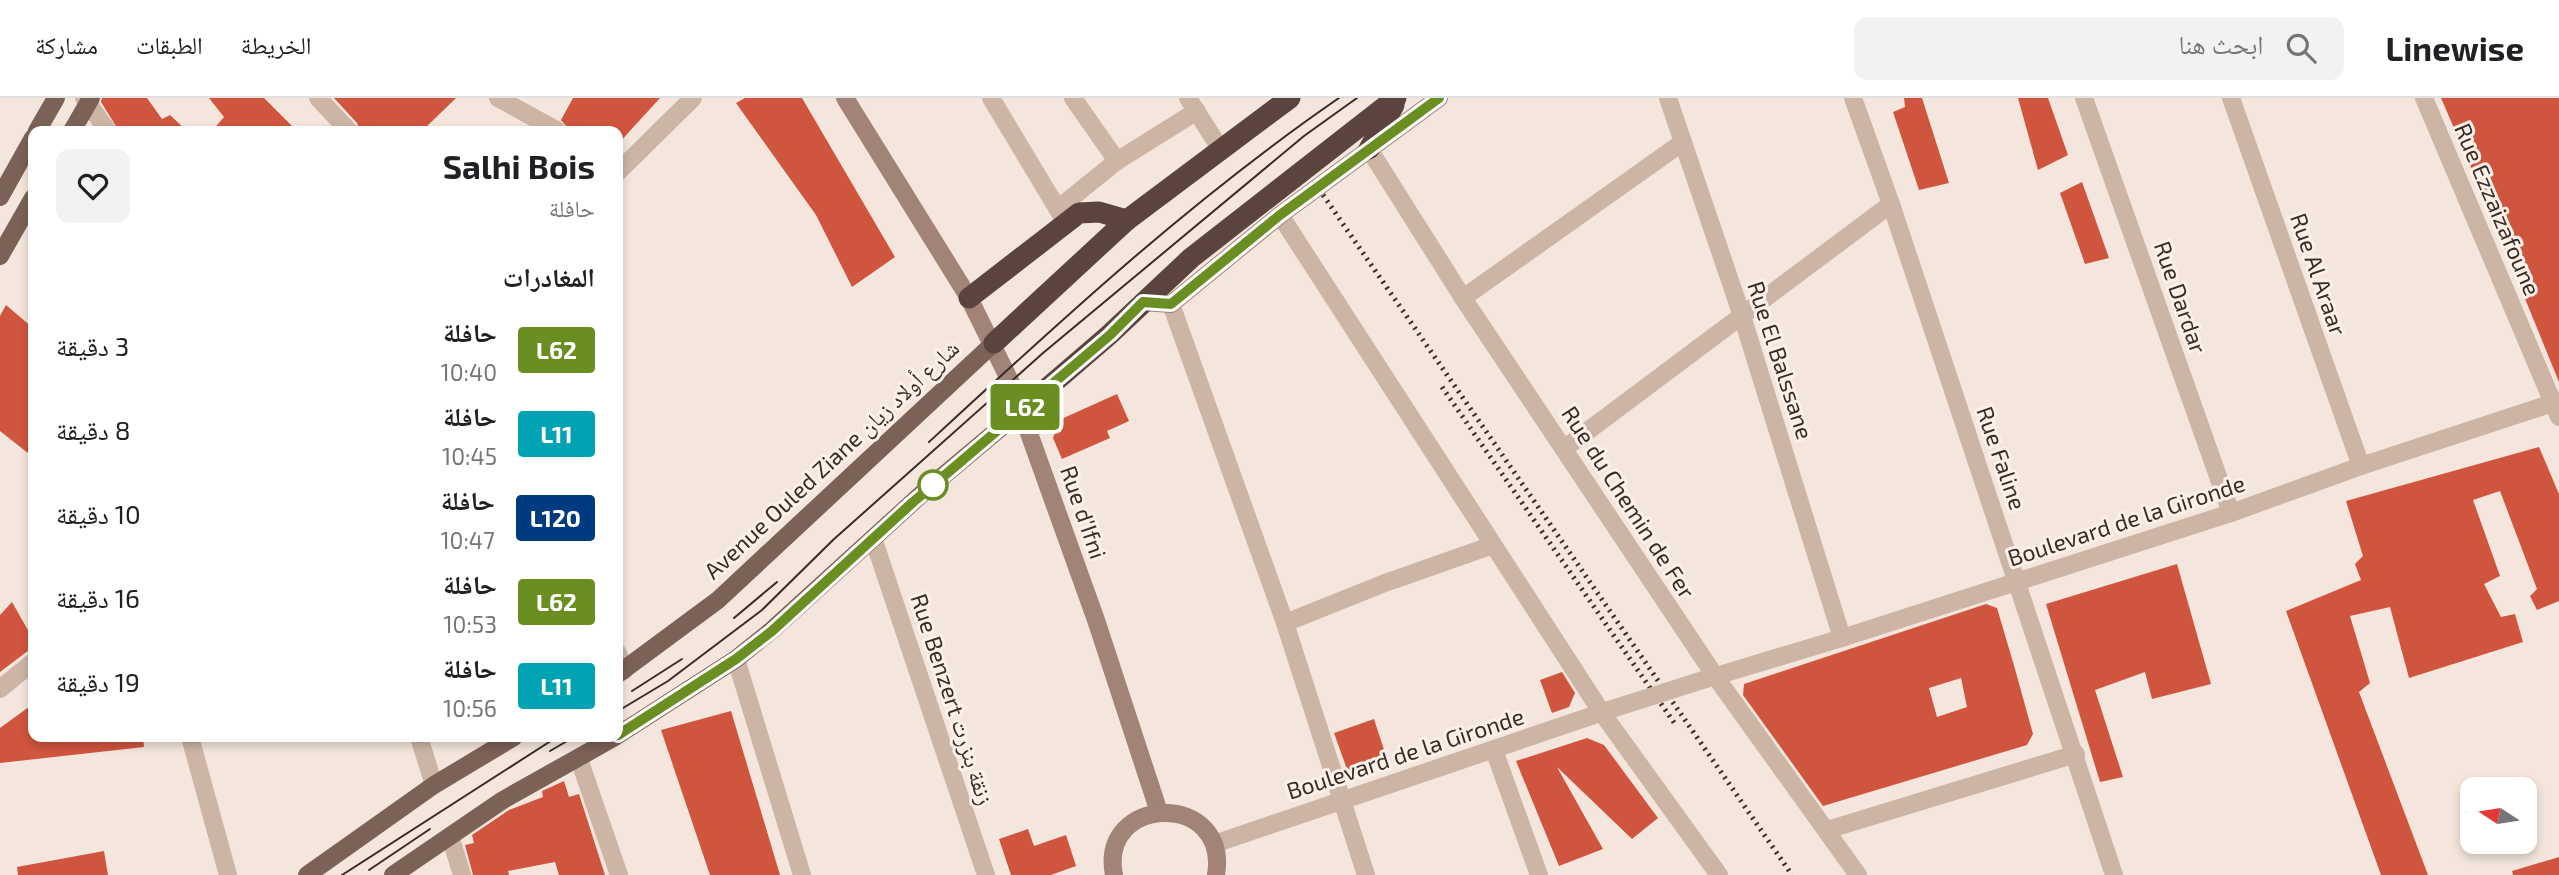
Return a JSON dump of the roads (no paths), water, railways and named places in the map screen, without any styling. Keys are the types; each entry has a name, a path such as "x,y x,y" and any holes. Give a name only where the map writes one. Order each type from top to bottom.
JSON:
{"highway":[{"name":"Avenue Ouled Ziane شارع أولاد زيان","path":"994,343 1127,220 1290,98"},
{"path":"1369,149 1397,98"},
{"path":"1023,409 1110,335 1191,258 1397,98"},
{"path":"969,298 1062,214 1086,210 1127,220"}],"main road":[{"path":"40,126 56,98"},
{"path":"74,126 88,99"},
{"path":"0,197 28,147"},
{"path":"0,256 28,207"},
{"name":"Avenue Ouled Ziane شارع أولاد زيان","path":"623,671 718,600 994,343"},
{"path":"623,732 736,659 807,601 873,538 1023,409"},
{"path":"307,875 434,785 506,742"},
{"path":"393,875 503,800 579,760 607,742"}],"street":[{"path":"318,98 343,126"},
{"path":"498,98 549,126"},
{"path":"623,164 693,98"},
{"name":"Rue d'Ifni","path":"845,98 994,343 1023,409 1159,811"},
{"path":"992,98 1062,214 1117,161 1192,104 1221,150"},
{"path":"1073,98 1117,161"},
{"path":"1143,302 1171,304 1280,215 1440,98"},
{"name":"Rue El Balssane","path":"1668,98 1742,316 1842,638"},
{"name":"Rue Faline","path":"1853,98 2076,754 2114,875"},
{"name":"Rue Dardar","path":"2084,98 2231,513"},
{"name":"Rue Al Araar","path":"2231,98 2361,466"},
{"name":"Rue Ezzaizafoune","path":"2424,98 2557,407"},
{"path":"88,99 105,126"},
{"path":"1463,298 1683,142"},
{"name":"Rue du Chemin de Fer","path":"1369,149 1463,298 1565,448 1710,677 1827,830 1858,875"},
{"path":"1565,448 1891,204"},
{"path":"1280,215 1493,545 1719,875"},
{"path":"1171,304 1285,623 1366,875"},
{"name":"Boulevard de la Gironde","path":"1214,845 1342,799 1710,677 1842,638 2231,513 2361,466 2557,407"},
{"name":"Rue Benzert زنقة بنزرت","path":"873,538 986,875"},
{"path":"1285,623 1385,583 1493,545"},
{"path":"736,659 802,875"},
{"path":"0,689 28,666"},
{"path":"191,742 228,875"},
{"path":"421,742 434,785"},
{"path":"1494,750 1539,875"},
{"path":"1827,830 2076,754"},
{"path":"579,760 620,875"},
{"path":"1114,875 1113,857 1124,831 1133,822 1159,811 1176,812 1192,819 1205,830 1214,845 1217,858 1216,875"},
{"path":"450,836 463,875"}],"tram line":[{"path":"929,442 1077,307 1179,220 1231,177 1339,98"},
{"path":"623,708 668,681 762,610 833,540 1043,353 1304,136 1357,98"},
{"path":"734,618 777,582"},
{"path":"632,691 682,659"},
{"path":"342,875 549,742"},
{"path":"550,751 565,742"},
{"path":"369,870 430,829"}],"railway":[{"path":"1323,195 1792,875"},
{"path":"1442,387 1675,724"}]}
